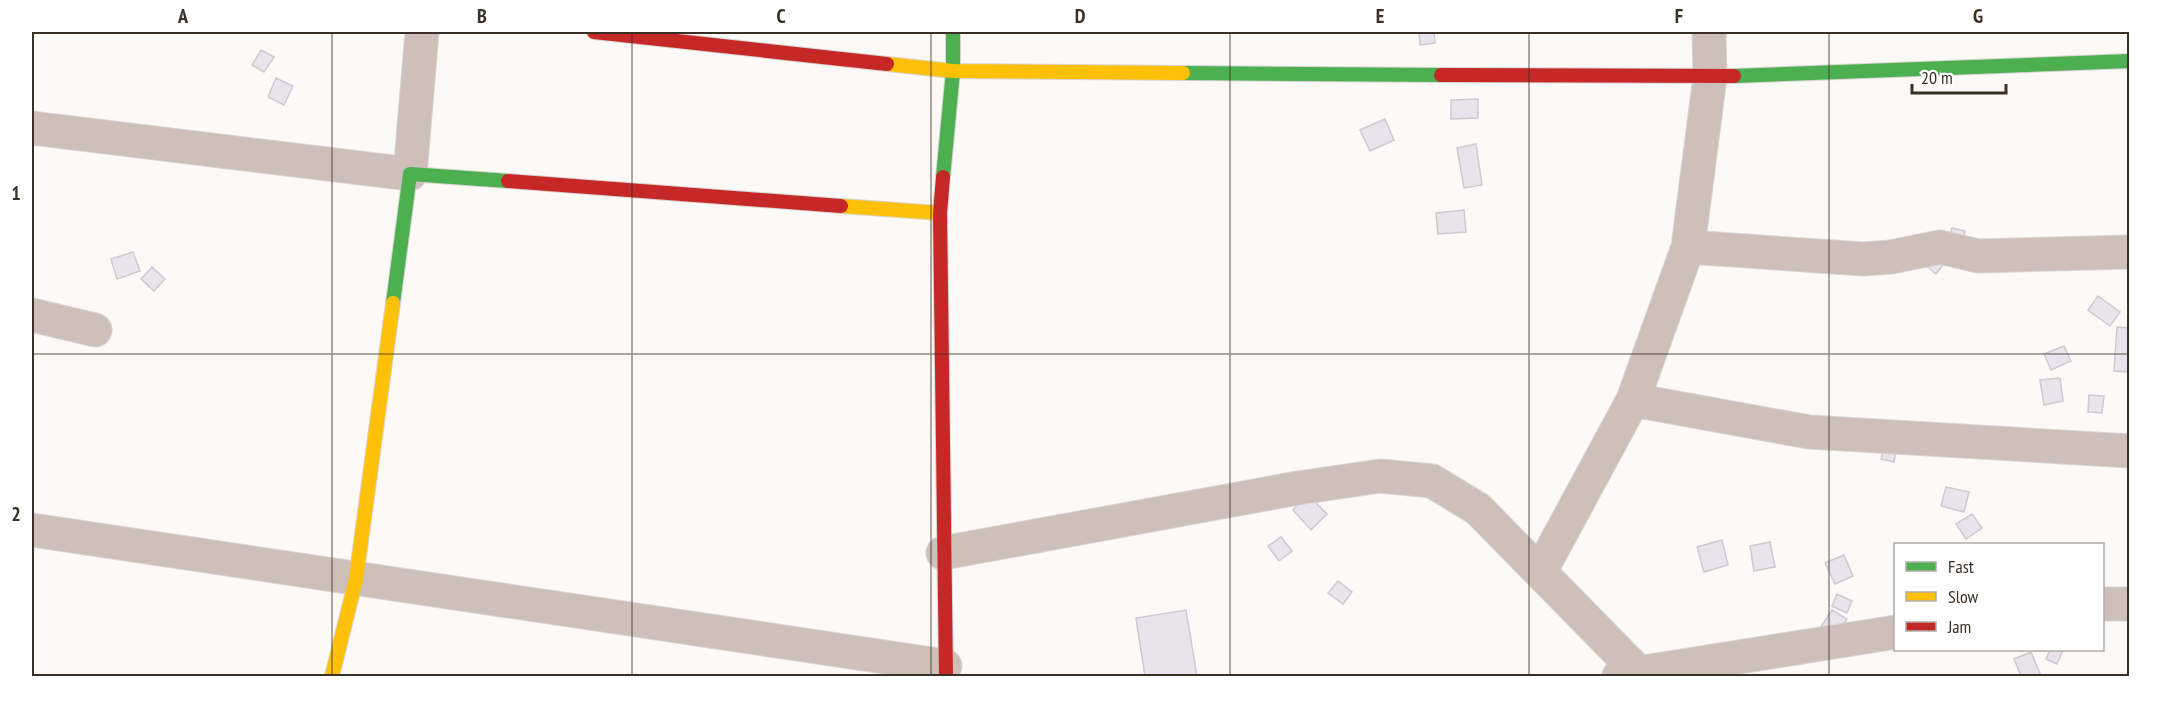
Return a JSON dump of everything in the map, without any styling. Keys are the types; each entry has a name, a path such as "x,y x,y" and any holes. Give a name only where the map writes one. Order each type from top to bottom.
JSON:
{"street":[{"path":"332,676 356,579 410,174 422,32"},
{"path":"594,32 953,71 1710,77 2130,61"},
{"path":"32,530 946,671 940,213 953,71 953,32"},
{"path":"1540,572 1633,400 1689,247 1710,77 1709,32"},
{"path":"32,128 410,174 940,213"},
{"path":"1689,247 1863,259 1891,257 1940,247 1978,256 2130,252"},
{"path":"32,315 94,330"},
{"path":"1633,400 1809,432 2130,451"},
{"path":"943,553 1298,488 1380,476 1432,481 1478,509 1540,572 1629,675 1894,632"},
{"path":"2104,604 2130,604"}],"building":[{"path":"1419,32 1434,32 1435,43 1420,45"},
{"path":"261,50 274,57 264,72 252,65"},
{"path":"276,78 293,86 284,105 268,97"},
{"path":"1478,99 1478,118 1451,119 1451,100"},
{"path":"1385,119 1394,140 1370,151 1360,130"},
{"path":"1476,144 1482,185 1464,188 1457,148"},
{"path":"1464,210 1466,232 1438,234 1436,213"},
{"path":"1952,228 1965,231 1961,248 1948,245"},
{"path":"133,252 140,271 117,279 111,259"},
{"path":"1947,260 1936,274 1925,265"},
{"path":"152,267 165,279 154,291 141,279"},
{"path":"2098,296 2120,312 2110,326 2088,310"},
{"path":"2117,327 2130,328 2130,372 2114,371"},
{"path":"2064,346 2071,361 2051,370 2044,354"},
{"path":"2060,378 2063,401 2044,405 2040,380"},
{"path":"2089,395 2104,396 2102,413 2088,412"},
{"path":"1884,448 1896,451 1894,462 1881,459"},
{"path":"1946,487 1969,492 1964,512 1941,506"},
{"path":"1308,495 1327,514 1311,530 1293,510"},
{"path":"1972,514 1982,528 1966,539 1956,524"},
{"path":"1281,537 1292,551 1279,561 1268,546"},
{"path":"1722,540 1728,565 1704,572 1697,547"},
{"path":"1770,542 1775,567 1754,571 1750,546"},
{"path":"1844,555 1853,576 1835,584 1825,563"},
{"path":"1338,581 1352,592 1343,604 1328,593"},
{"path":"1837,594 1852,601 1847,613 1832,606"},
{"path":"1186,610 1197,676 1145,676 1136,618"},
{"path":"1832,610 1847,619 1832,641 1818,631"},
{"path":"2050,651 2063,651 2057,664 2046,659"},
{"path":"2031,652 2041,676 2021,676 2014,659"}],"traffic: fast":[{"path":"943,177 953,71 953,32"},
{"path":"1734,76 2130,61"},
{"path":"1183,73 1441,75"},
{"path":"393,303 410,174 508,181"}],"traffic: slow":[{"path":"887,64 953,71 1183,73"},
{"path":"841,206 940,213"},
{"path":"332,676 356,579 393,303"}],"traffic: jam":[{"path":"594,32 887,64"},
{"path":"1441,75 1734,76"},
{"path":"943,177 940,213 946,676"},
{"path":"508,181 841,206"}]}
